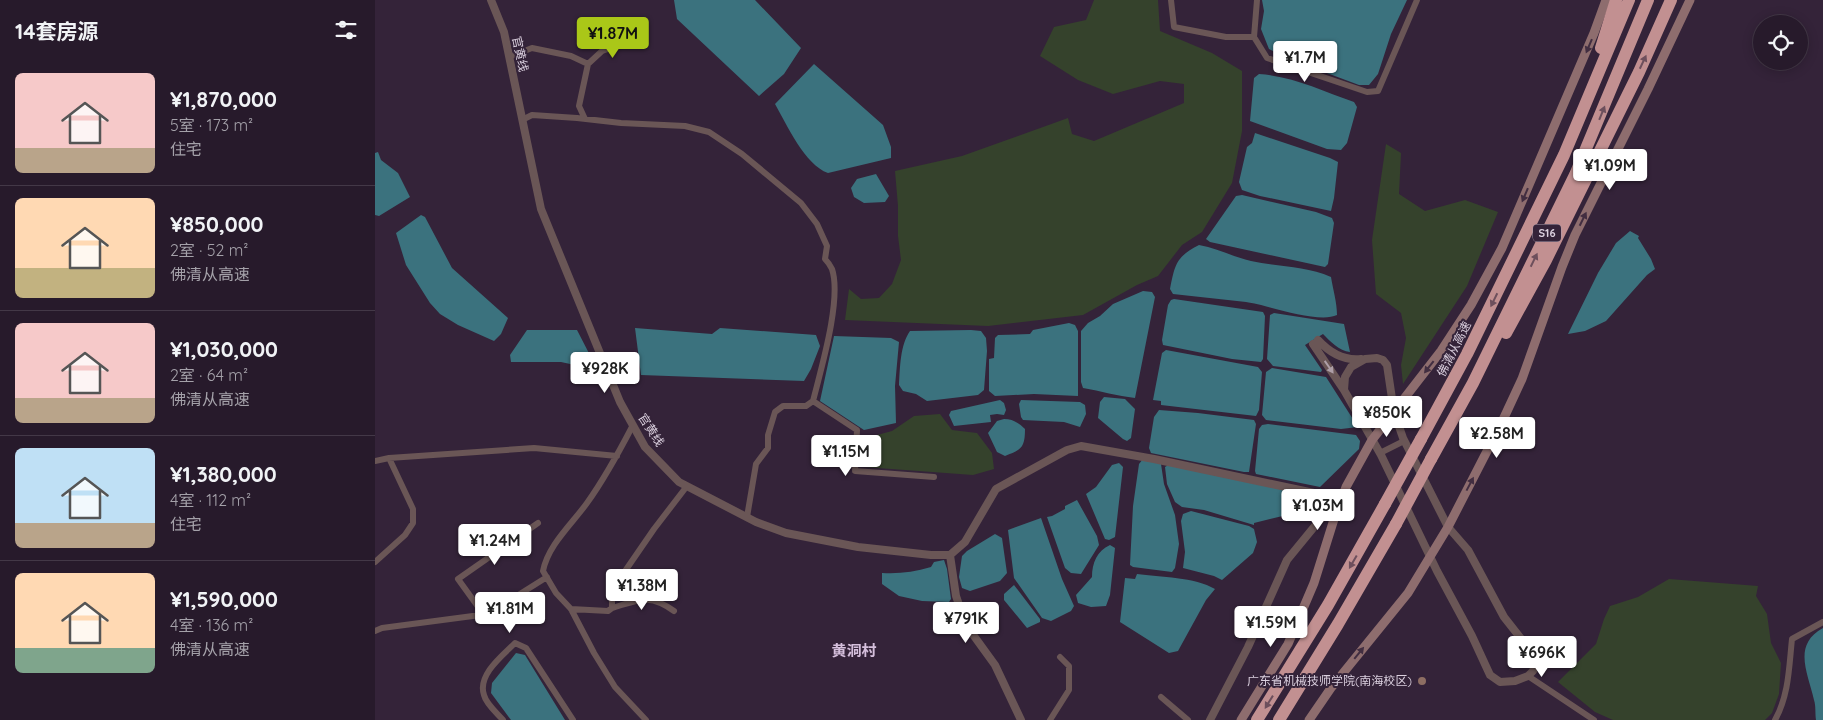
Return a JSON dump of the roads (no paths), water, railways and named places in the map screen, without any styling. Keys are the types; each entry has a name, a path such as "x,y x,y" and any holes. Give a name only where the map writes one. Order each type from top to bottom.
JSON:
{"highway":[{"path":"1571,140 1578,110 1616,0"},
{"name":"佛清从高速","path":"1257,720 1328,605 1467,354 1571,140 1629,0"},
{"name":"S16","path":"1279,720 1343,616 1396,524 1473,383 1579,168 1648,0"},
{"path":"1473,383 1515,318 1546,260 1639,72 1671,0"}],"main road":[{"path":"1241,720 1287,644 1314,583 1346,487 1372,440 1441,351 1471,305 1502,248 1594,33 1606,0"},
{"path":"1309,720 1331,688 1408,593 1448,527 1503,422 1522,379 1572,243 1690,0"}],"street":[{"name":"官黄线","path":"491,0 504,32 541,209 617,393 645,447 679,482 747,517 787,532 858,547 931,555 950,555"},
{"path":"1171,0 1174,28 1226,37 1254,37"},
{"path":"1257,0 1254,37 1267,58 1367,92 1378,92 1417,0"},
{"path":"585,119 579,106 588,64 602,51 632,41"},
{"path":"509,57 532,48 571,56 588,64"},
{"path":"522,120 531,115 621,123 685,126 709,132 743,154 801,202 821,231 827,246 825,259 831,267 834,282 832,319 813,401 806,406 783,406 775,412 768,435 768,448 756,464 747,517"},
{"path":"1316,342 1337,355 1349,359 1377,358 1383,360 1387,365 1394,412 1404,442 1448,527 1468,550 1505,617 1534,655 1536,663 1533,671 1528,676 1515,681 1500,682 1490,675 1472,636 1430,558 1380,453 1316,342"},
{"path":"1344,390 1348,371 1351,367 1365,359"},
{"path":"813,401 857,430 855,471 934,478"},
{"path":"633,426 617,456 588,502 546,557 543,571 556,592 571,610 594,654 615,687 646,720"},
{"path":"1380,453 1404,442"},
{"path":"1021,720 995,665 966,625 956,596 950,555 965,542 996,489 1067,450 1081,446 1155,459 1314,493 1336,502"},
{"path":"375,461 389,458 534,448 617,456"},
{"path":"375,562 405,535 413,523 413,509 389,458"},
{"path":"612,608 612,590 654,529 687,486"},
{"path":"1210,720 1248,648 1287,560 1336,502 1346,487"},
{"path":"484,615 458,579 538,523"},
{"path":"375,631 382,628 488,614 547,577"},
{"path":"571,610 608,611 612,608 649,599 661,602 674,610"},
{"path":"1775,720 1787,688 1792,639 1823,622"},
{"path":"503,720 484,696 482,685 499,659 515,643 526,648 573,720"},
{"path":"1050,720 1069,690 1069,666 1060,657"},
{"path":"1528,676 1594,720"},
{"path":"1161,697 1188,720"}],"place":[{"name":"广东省机械技师学院(南海校区)","path":"1422,681"}],"district":[{"name":"黄洞村","path":"854,651"}]}
